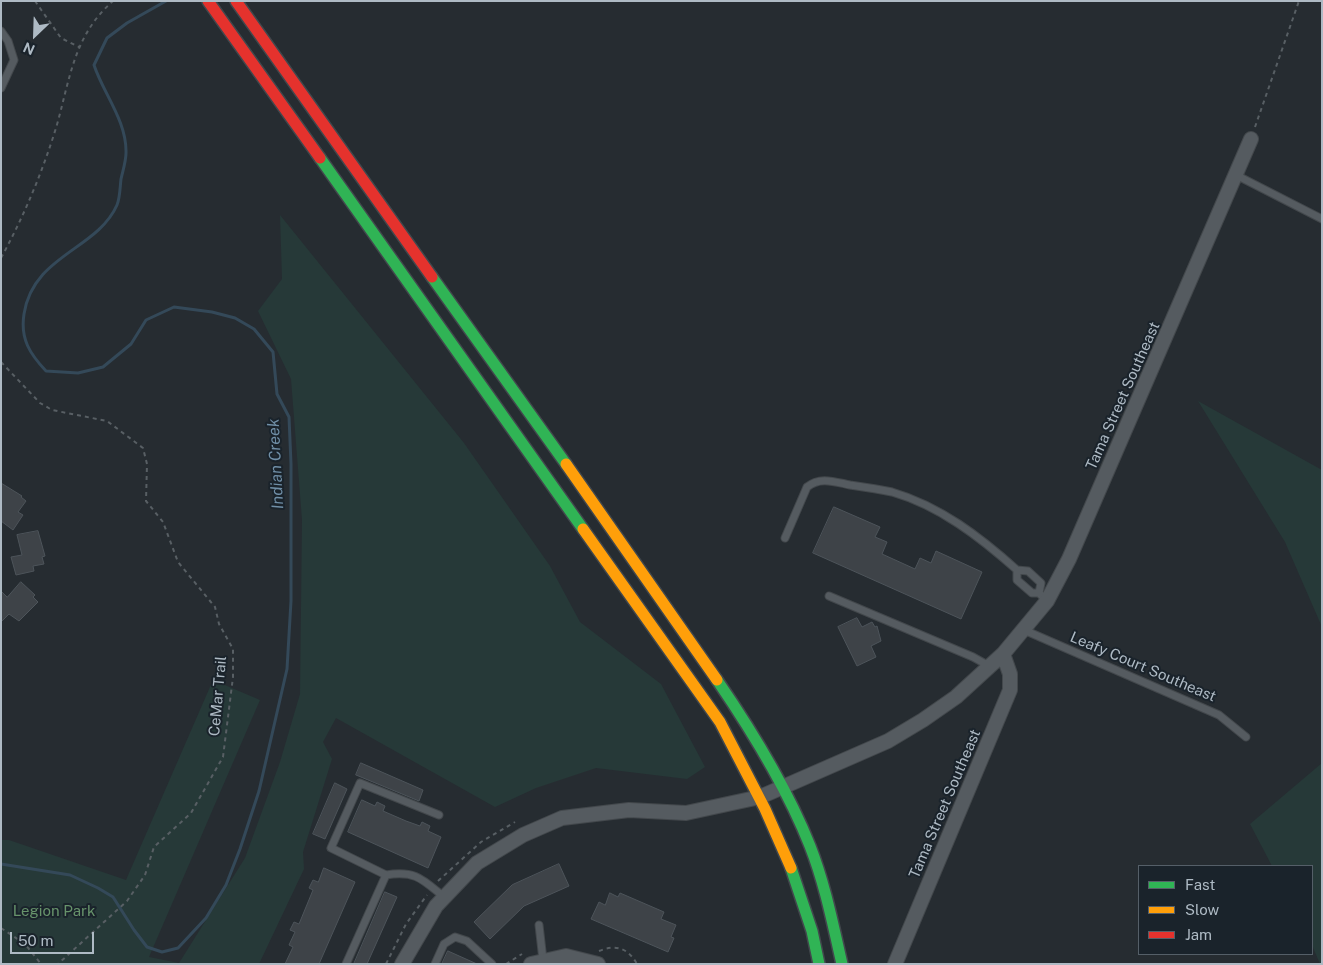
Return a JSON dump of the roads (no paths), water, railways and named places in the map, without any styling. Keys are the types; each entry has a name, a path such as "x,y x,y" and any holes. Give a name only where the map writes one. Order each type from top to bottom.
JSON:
{"highway":[{"path":"208,1 720,722 786,850 809,922 819,964"},
{"path":"236,1 649,581 738,712 782,788 810,846 824,889 842,964"}],"street":[{"name":"Tama Street Southeast","path":"402,964 436,906 444,897 477,863 523,835 562,818 629,810 686,813 760,797 888,741 940,709 991,667 1024,630 1043,597 1069,559 1251,139"},
{"name":"Tama Street Southeast","path":"895,964 1010,690 1010,674 1003,654"},
{"path":"537,962 566,956 598,964"}],"lane":[{"path":"1,31 8,41 14,60 1,88"},
{"path":"1236,175 1322,218"},
{"path":"785,538 807,488 814,481 826,481 891,492 921,504 959,523 1017,570 1028,571 1041,583 1043,597 1032,593 1017,580 1017,570"},
{"path":"829,596 973,657 991,667"},
{"name":"Leafy Court Southeast","path":"1024,630 1220,715 1246,737"},
{"path":"439,815 360,782 331,848 386,875 402,872 418,876 444,897"},
{"path":"346,964 386,875"},
{"path":"537,962 538,925"},
{"path":"435,964 444,944 455,937 467,941 492,964"}],"waterway":[{"name":"Indian Creek","path":"1,864 70,875 98,888 113,897 147,947 162,952 178,948 206,918 226,885 259,791 287,669 291,601 289,417 277,394 273,352 254,329 235,318 212,312 174,307 146,320 131,344 103,367 78,373 46,371 31,352 23,331 24,314 30,294 40,278 52,265 95,233 108,220 118,202 126,159 125,141 119,118 94,65 107,38 127,23 166,1"}],"park label":[{"name":"Legion Park","path":"54,911"}]}
